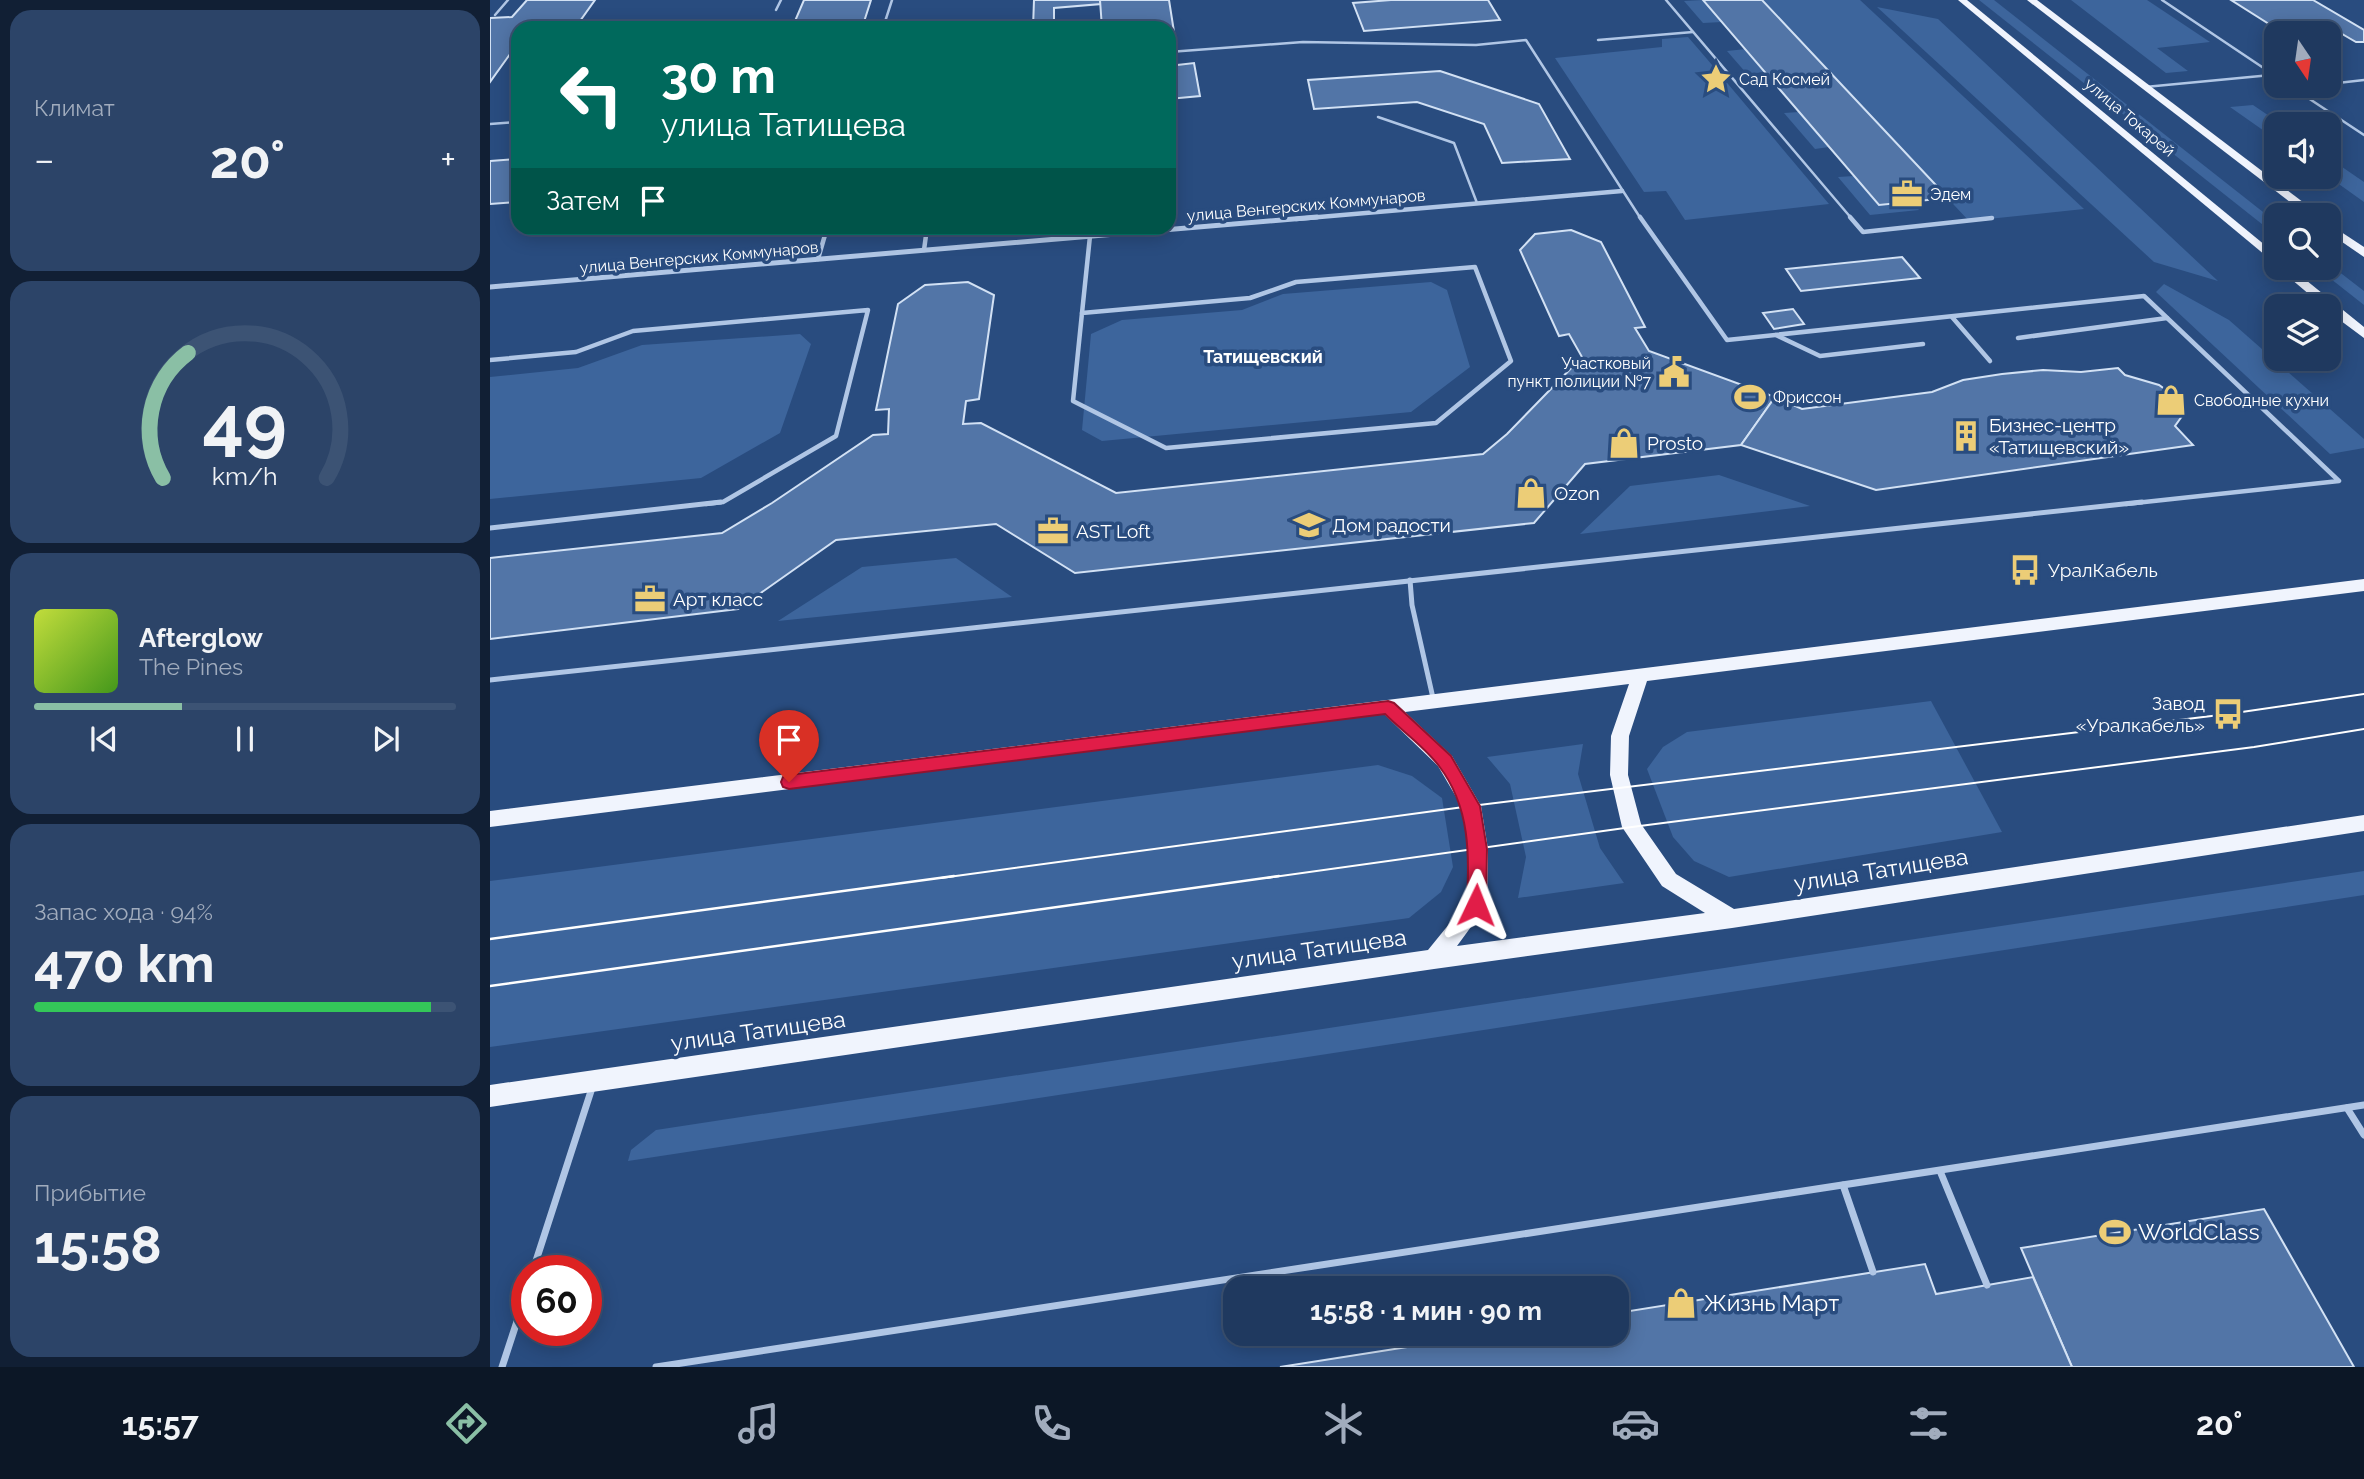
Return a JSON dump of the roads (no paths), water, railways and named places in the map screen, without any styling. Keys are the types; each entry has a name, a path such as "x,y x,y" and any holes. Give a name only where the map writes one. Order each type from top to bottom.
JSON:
{"main road":[{"name":"улица Токарей","path":"1962,0 2264,250"},
{"name":"улица Токарей","path":"2031,0 2298,203"},
{"path":"2341,236 2364,253"},
{"path":"2299,280 2364,334"},
{"path":"490,819 2364,585"},
{"path":"1640,676 1620,736 1619,775 1632,827 1669,880 1732,919"},
{"path":"1388,707 1445,761 1471,806 1478,849 1476,905 1434,959"},
{"name":"улица Татищева","path":"490,1096 1434,959 1732,919 2364,823"}],"street":[{"name":"улица Венгерских Коммунаров","path":"1176,229 1622,191"},
{"name":"улица Венгерских Коммунаров","path":"490,288 1102,235"}],"lane":[{"path":"495,15 508,0"},
{"path":"776,9 781,0"},
{"path":"885,21 892,0"},
{"path":"1666,0 1863,232 1992,218"},
{"path":"2162,0 2264,69"},
{"path":"1598,40 1693,32"},
{"path":"490,680 2340,481 2144,296 1727,340 1622,191 1525,40 1476,45 1303,42 1176,51"},
{"path":"2145,87 2264,77"},
{"path":"2342,83 2364,80"},
{"path":"2308,98 2364,135"},
{"path":"1378,117 1454,143 1476,203"},
{"path":"490,124 511,122"},
{"path":"818,259 825,235"},
{"path":"924,250 927,235"},
{"path":"1082,313 1250,298 1296,282 1475,267 1511,361 1436,423 1166,449 1073,401 1082,313 1090,236"},
{"path":"490,360 576,352 633,331 868,310 836,436 723,502 490,528"},
{"path":"1952,317 1990,361"},
{"path":"2018,338 2167,318"},
{"path":"1776,335 1820,356 1923,344"},
{"path":"1410,580 1412,605 1434,701"},
{"path":"538,1255 594,1082"},
{"path":"656,1367 2364,1105"},
{"path":"2347,1108 2364,1135"},
{"path":"1940,1171 1987,1285"},
{"path":"1843,1185 1873,1272"},
{"path":"502,1367 511,1340"}],"tram line":[{"path":"941,878 1471,806 2228,714 2364,694"},
{"path":"1267,878 1632,827 2254,747 2364,729"},
{"path":"490,939 954,876"},
{"path":"490,986 1279,876"}],"place":[{"name":"Сад Космей","path":"1716,79"},
{"name":"Эдем","path":"1907,194"},
{"name":"Участковый пункт полиции №7","path":"1674,372"},
{"name":"Фриссон","path":"1750,397"},
{"name":"Свободные кухни","path":"2171,400"},
{"name":"Бизнес-центр «Татищевский»","path":"1966,436"},
{"name":"Prosto","path":"1624,443"},
{"name":"Ozon","path":"1531,493"},
{"name":"Дом радости","path":"1309,525"},
{"name":"AST Loft","path":"1053,531"},
{"name":"УралКабель","path":"2025,570"},
{"name":"Арт класс","path":"650,599"},
{"name":"Завод «Уралкабель»","path":"2228,714"},
{"name":"WorldClass","path":"2115,1232"},
{"name":"Жизнь Март","path":"1681,1303"}],"district":[{"name":"Татищевский","path":"1263,357"}]}
